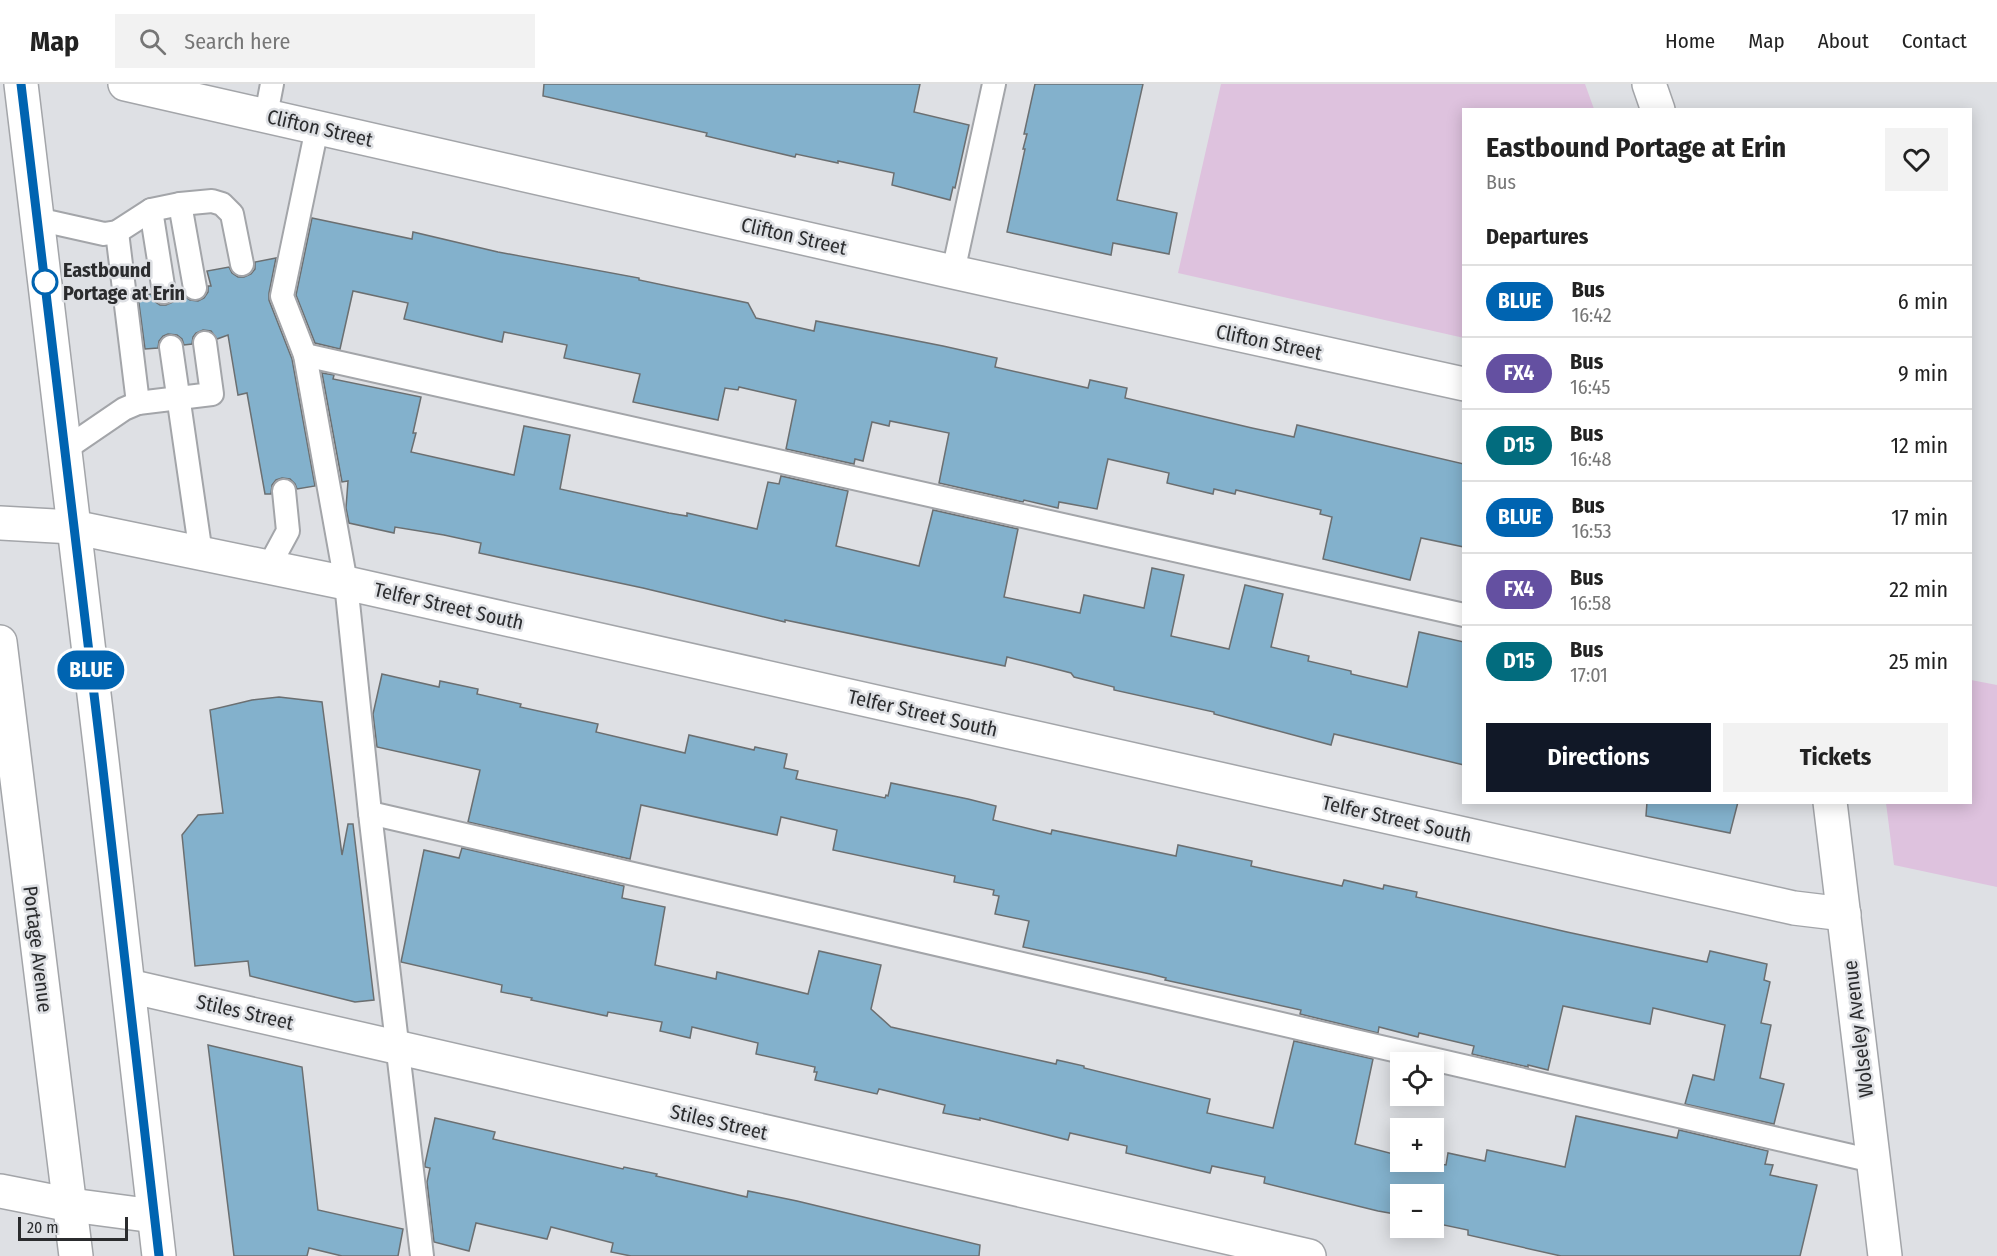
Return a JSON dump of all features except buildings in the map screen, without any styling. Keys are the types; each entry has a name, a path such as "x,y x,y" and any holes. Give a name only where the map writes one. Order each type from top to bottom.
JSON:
{"main road":[{"path":"21,84 159,1256"},
{"name":"Clifton Street","path":"125,84 953,272 1462,384"},
{"path":"1649,84 1657,108"},
{"name":"Telfer Street South","path":"0,523 73,527 346,583 1776,904 1844,914"},
{"name":"Portage Avenue","path":"0,642 6,752 71,1205 76,1256"},
{"name":"Wolseley Avenue","path":"1830,804 1885,1256"},
{"name":"Stiles Street","path":"129,986 1309,1256"},
{"path":"0,1191 71,1205 154,1216"}],"lane":[{"path":"266,115 273,84"},
{"path":"953,272 994,84"},
{"path":"317,128 282,296 305,355 346,583 370,813 422,1256"},
{"path":"37,219 104,234 117,232 151,210 212,201 222,204 232,214 243,264"},
{"path":"180,204 195,288"},
{"path":"151,210 164,292"},
{"path":"117,232 138,403"},
{"path":"64,450 124,409 138,403 212,393 205,343"},
{"path":"171,347 201,554"},
{"path":"305,355 1462,615"},
{"path":"268,568 288,531 284,491"},
{"path":"370,813 1873,1161"}],"shaded area":[{"path":"1221,84 1585,84 1594,108 1462,108 1462,338 1178,273"},
{"path":"1972,680 1997,685 1997,887 1894,865 1886,804 1972,804"}],"bus line":[{"name":"BLUE","path":"21,84 159,1256"}],"place":[{"name":"Eastbound Portage at Erin","path":"45,282"}]}
